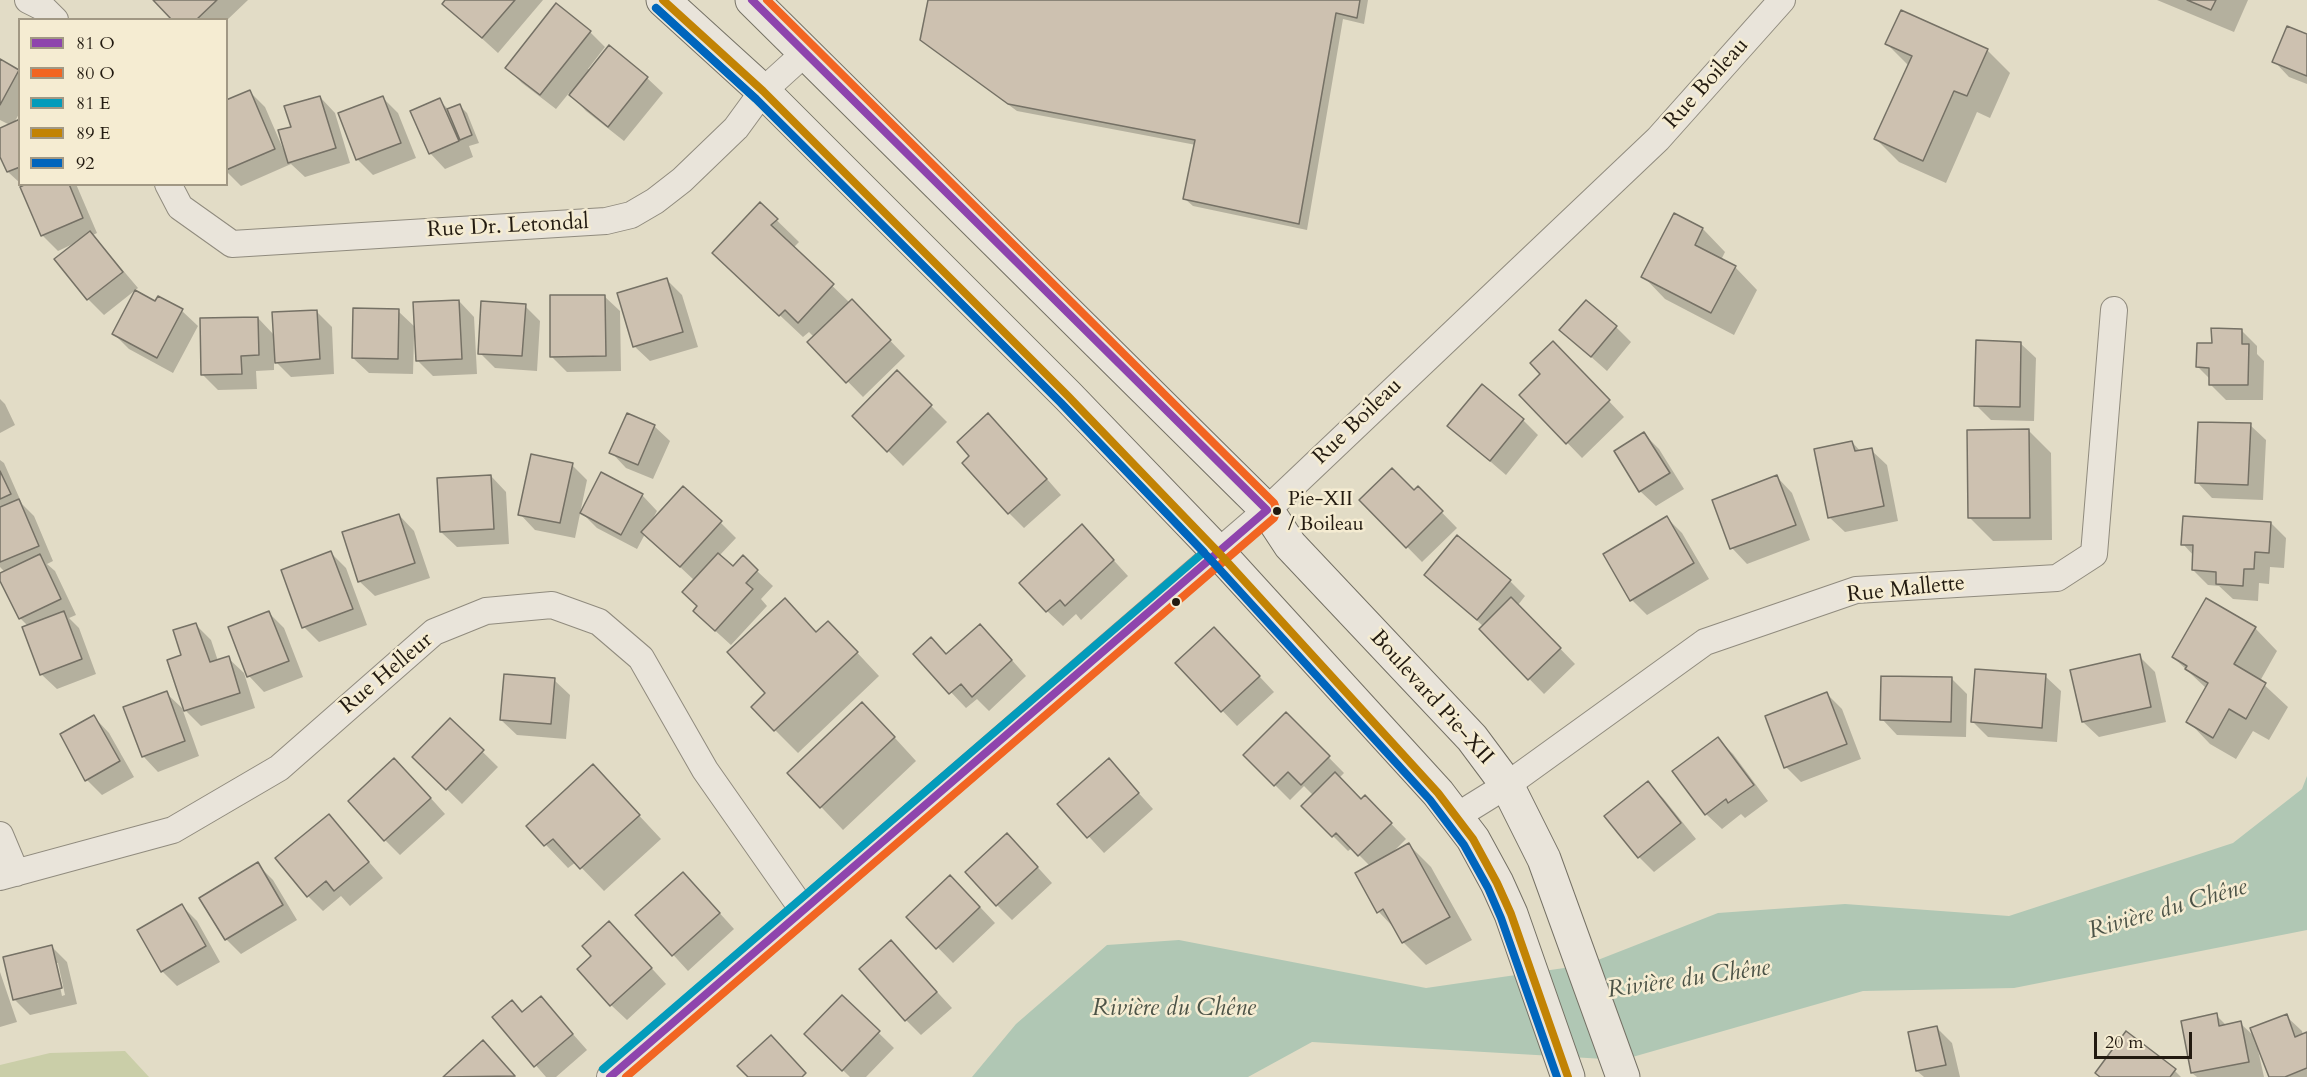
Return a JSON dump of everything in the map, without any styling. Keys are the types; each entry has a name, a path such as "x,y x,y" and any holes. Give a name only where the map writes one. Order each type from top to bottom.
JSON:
{"street":[{"path":"28,0 42,7 53,18"},
{"path":"663,0 762,91 1059,388 1219,553 1418,770 1457,816 1473,838 1497,883 1568,1077"},
{"name":"Boulevard Pie-XII","path":"752,0 1267,510 1290,545 1456,720 1507,785 1544,859 1621,1072"},
{"name":"Rue Boileau","path":"610,1077 1267,510 1658,139 1782,0"},
{"name":"Rue Dr. Letondal","path":"169,186 180,207 232,244 606,221 631,215 655,201 682,180 736,128 762,91 806,52"},
{"name":"Rue Mallette","path":"1457,816 1507,785 1705,642 1856,590 2057,578 2094,554 2114,310"},
{"name":"Rue Helleur","path":"8,875 173,830 279,768 434,632 486,611 552,605 599,622 641,658 705,770 803,910"},
{"path":"0,835 8,875"}],"shaded area":[{"path":"125,1051 149,1077 0,1077 0,1065 50,1053"}],"water":[{"name":"Rivière du Chêne","path":"2307,776 2307,930 2014,988 1863,991 1622,1060 1312,1042 1248,1077 972,1077 1016,1024 1107,945 1179,940 1426,988 1585,965 1718,913 1845,904 2009,916 2233,843 2302,789"}],"building":[{"path":"153,0 217,0 198,18 170,18"},
{"path":"445,0 515,0 482,38 442,4"},
{"path":"928,0 1360,0 1357,18 1336,13 1299,224 1183,199 1195,140 1008,104 920,40"},
{"path":"2187,0 2216,0 2211,10"},
{"path":"556,3 591,31 540,95 505,68"},
{"path":"1901,10 1988,49 1967,96 1954,91 1923,161 1874,139 1912,56 1885,44"},
{"path":"2287,26 2307,34 2307,76 2272,62"},
{"path":"609,45 648,77 608,127 569,95"},
{"path":"0,59 18,69 18,72 0,105"},
{"path":"250,90 275,149 228,169 228,99"},
{"path":"320,96 336,148 288,163 278,130 291,127 284,106"},
{"path":"383,96 401,143 356,160 338,113"},
{"path":"440,98 459,141 429,154 410,111"},
{"path":"460,104 472,135 460,140 447,109"},
{"path":"18,120 18,168 7,172 0,157 0,128"},
{"path":"70,186 83,218 41,236 20,187"},
{"path":"760,202 778,219 771,225 834,284 798,323 785,310 779,316 712,253"},
{"path":"1674,213 1703,228 1695,245 1736,266 1711,313 1641,277"},
{"path":"90,231 123,272 87,300 54,259"},
{"path":"667,278 683,332 633,347 617,293"},
{"path":"135,290 155,301 158,296 183,309 157,358 112,334"},
{"path":"550,295 605,295 606,356 550,357"},
{"path":"852,299 891,340 846,383 807,342"},
{"path":"459,300 462,359 416,361 413,302"},
{"path":"1586,300 1617,326 1591,357 1559,330"},
{"path":"481,301 526,304 522,356 478,354"},
{"path":"353,308 399,309 398,359 352,358"},
{"path":"317,310 320,359 275,363 272,312"},
{"path":"258,317 259,355 241,356 242,374 201,375 200,318"},
{"path":"2211,328 2242,329 2242,344 2249,344 2248,385 2209,385 2209,368 2196,367 2197,343 2212,343"},
{"path":"1976,340 2021,342 2020,407 1974,406"},
{"path":"1553,341 1610,400 1566,444 1519,395 1540,374 1530,363"},
{"path":"897,370 932,405 887,452 852,416"},
{"path":"1482,384 1524,419 1490,461 1447,426"},
{"path":"627,413 655,425 638,465 609,453"},
{"path":"988,413 1047,479 1008,514 962,463 969,456 957,442"},
{"path":"2198,422 2251,423 2248,485 2195,483"},
{"path":"2029,429 2030,518 1968,518 1967,430"},
{"path":"1644,432 1670,473 1639,492 1614,451"},
{"path":"1852,441 1855,451 1872,448 1884,506 1828,518 1814,449"},
{"path":"531,454 573,463 560,523 518,515"},
{"path":"1392,468 1414,490 1418,486 1443,511 1406,548 1359,500"},
{"path":"0,471 11,494 0,499"},
{"path":"601,472 643,494 621,535 580,513"},
{"path":"491,475 494,529 440,532 437,478"},
{"path":"1777,475 1796,525 1730,549 1712,500"},
{"path":"683,486 722,521 680,567 641,532"},
{"path":"19,499 39,546 0,562 0,507"},
{"path":"399,514 415,563 358,582 342,532"},
{"path":"1667,516 1694,563 1630,601 1603,554"},
{"path":"2183,516 2271,522 2269,553 2255,552 2254,569 2244,569 2243,586 2216,584 2216,572 2192,570 2193,545 2181,545"},
{"path":"1082,524 1114,560 1065,606 1060,600 1046,612 1019,583"},
{"path":"1457,535 1511,580 1477,620 1424,575"},
{"path":"331,551 353,609 302,628 281,570"},
{"path":"718,553 733,566 743,555 758,570 746,583 753,589 715,631 693,611 697,606 682,592"},
{"path":"40,554 61,599 19,619 0,581 0,573"},
{"path":"1511,597 1561,648 1528,680 1479,629"},
{"path":"785,598 816,632 828,621 858,652 774,731 751,707 765,693 727,652"},
{"path":"2206,598 2256,627 2234,664 2266,683 2246,719 2229,709 2213,738 2186,722 2208,683 2185,669 2187,666 2172,657"},
{"path":"64,611 82,659 40,675 22,627"},
{"path":"269,611 289,661 247,677 228,627"},
{"path":"196,623 210,662 229,656 240,693 184,711 167,660 181,655 173,630"},
{"path":"980,624 1012,660 972,697 961,684 949,694 913,654 931,637 946,654"},
{"path":"1214,627 1260,676 1221,712 1175,663"},
{"path":"2140,654 2151,707 2082,722 2070,670"},
{"path":"1975,669 2046,674 2042,728 1971,722"},
{"path":"504,674 555,678 551,724 500,720"},
{"path":"1881,676 1952,677 1951,722 1880,720"},
{"path":"167,691 185,741 142,757 123,707"},
{"path":"1827,692 1847,744 1784,768 1765,716"},
{"path":"862,702 895,737 820,808 787,773"},
{"path":"1286,712 1330,756 1301,785 1288,772 1274,786 1243,755"},
{"path":"94,715 120,761 85,781 60,734"},
{"path":"450,718 484,750 446,790 412,757"},
{"path":"1718,737 1754,785 1728,803 1726,799 1705,815 1672,771"},
{"path":"394,758 431,798 384,841 348,801"},
{"path":"1109,758 1139,793 1087,838 1057,804"},
{"path":"593,764 640,815 580,869 553,839 544,846 526,826"},
{"path":"1335,772 1361,799 1365,795 1392,823 1358,856 1336,833 1332,837 1301,806"},
{"path":"1648,781 1681,823 1638,858 1604,816"},
{"path":"329,814 369,862 334,891 326,881 307,897 275,858"},
{"path":"1007,833 1038,867 996,906 965,872"},
{"path":"1409,843 1450,917 1402,943 1383,909 1377,913 1355,873"},
{"path":"258,862 283,905 225,940 199,898"},
{"path":"683,872 720,913 672,956 635,915"},
{"path":"950,875 980,907 936,949 906,917"},
{"path":"182,904 206,946 161,972 137,930"},
{"path":"609,921 652,968 610,1006 577,969 591,956 582,946"},
{"path":"891,940 937,992 905,1021 859,969"},
{"path":"52,945 62,988 13,1000 3,957"},
{"path":"842,995 880,1031 842,1071 804,1034"},
{"path":"541,996 573,1034 534,1067 492,1017 512,1000 522,1012"},
{"path":"2217,1013 2219,1026 2241,1021 2249,1062 2191,1073 2181,1021"},
{"path":"2287,1014 2295,1037 2307,1032 2307,1068 2285,1077 2269,1077 2250,1028"},
{"path":"1937,1026 1946,1065 1916,1071 1908,1032"},
{"path":"2126,1031 2176,1069 2170,1077 2100,1077 2095,1073"},
{"path":"771,1035 806,1073 802,1077 748,1077 737,1066"},
{"path":"483,1040 515,1076 443,1077"}],"transit line":[{"path":"663,0 763,91 1068,396 1219,553 1438,793 1473,839 1497,883 1511,914 1568,1077"},
{"path":"610,1077 1267,510 752,0"},
{"path":"626,1077 1274,518 1277,511 1274,503 767,0"},
{"path":"603,1069 1204,552 1061,403 756,99 656,8"},
{"name":"92","path":"656,8 756,99 1061,403 1211,560 1430,800 1464,845 1488,888 1501,918 1557,1077"}],"place":[{"name":"Pie-XII / Boileau","path":"1277,511"}]}
